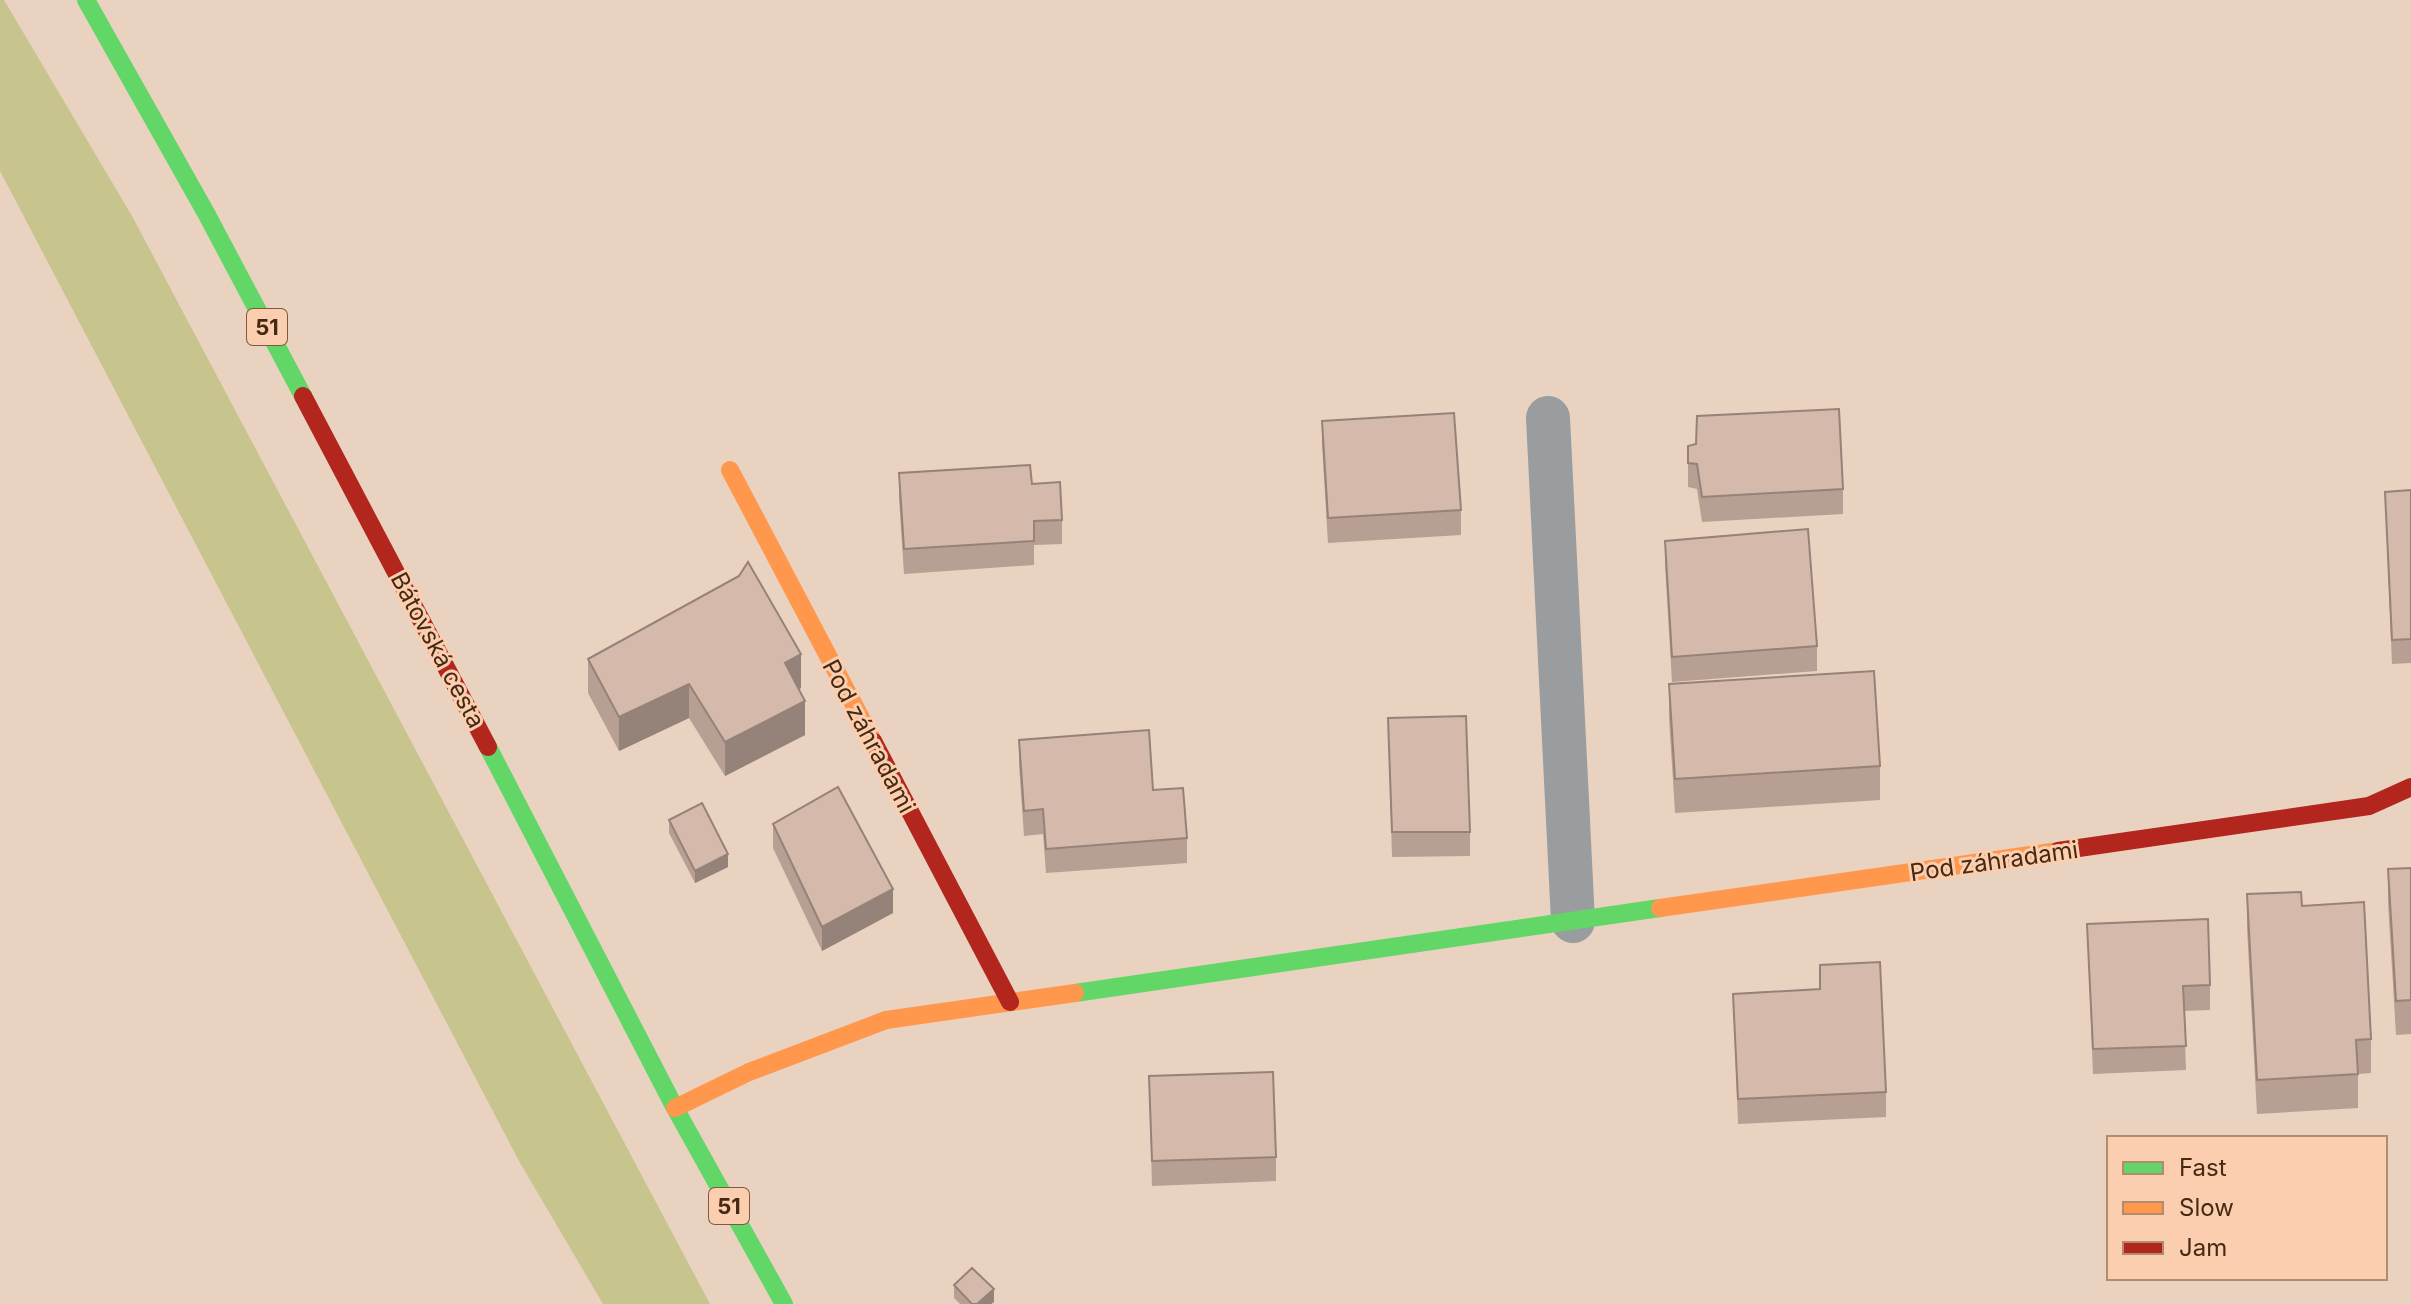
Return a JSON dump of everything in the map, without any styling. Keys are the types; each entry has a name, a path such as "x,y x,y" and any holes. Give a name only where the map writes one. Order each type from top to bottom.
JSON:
{"street":[{"name":"Bátovská cesta","path":"86,0 236,269 675,1108 784,1304"},
{"path":"1548,418 1573,921"},
{"name":"Pod záhradami","path":"730,470 1010,1002"},
{"name":"Pod záhradami","path":"675,1108 749,1072 886,1020 2369,806 2411,787"}],"shaded area":[{"path":"0,0 4,0 132,216 710,1304 603,1304 519,1161 0,171"}],"building":[{"path":"1839,409 1843,489 1702,497 1697,464 1688,463 1688,446 1696,444 1697,416"},
{"path":"1454,413 1461,510 1328,518 1322,421"},
{"path":"1030,465 1032,484 1060,482 1062,520 1034,521 1034,541 904,549 899,473"},
{"path":"2411,490 2411,639 2392,640 2385,492"},
{"path":"1808,529 1817,646 1672,657 1665,541"},
{"path":"748,562 801,654 785,663 805,701 725,742 689,684 619,717 588,659 739,576"},
{"path":"1874,671 1880,766 1675,779 1669,684"},
{"path":"1466,716 1470,832 1392,832 1388,718"},
{"path":"1149,730 1153,790 1183,788 1187,838 1046,849 1043,809 1024,811 1019,740"},
{"path":"838,787 893,889 822,927 773,824"},
{"path":"702,803 728,854 695,871 669,820"},
{"path":"2411,868 2411,1000 2396,1001 2388,869"},
{"path":"2301,892 2302,906 2364,902 2371,1039 2356,1040 2358,1074 2257,1080 2247,894"},
{"path":"2208,919 2210,985 2183,986 2186,1046 2093,1049 2087,924"},
{"path":"1880,962 1886,1092 1738,1099 1733,994 1820,989 1820,965"},
{"path":"1273,1072 1276,1157 1152,1161 1149,1076"},
{"path":"972,1268 994,1289 977,1304 972,1304 954,1285"}],"traffic: fast":[{"path":"86,0 206,213 303,396"},
{"path":"488,747 675,1108 784,1304"},
{"path":"1075,993 1660,908"}],"traffic: slow":[{"path":"730,470 873,741"},
{"path":"1660,908 2058,851"},
{"path":"675,1108 749,1072 886,1020 1075,993"}],"traffic: jam":[{"path":"303,396 488,747"},
{"path":"873,741 1010,1002"},
{"path":"2058,851 2369,806 2411,787"}]}
